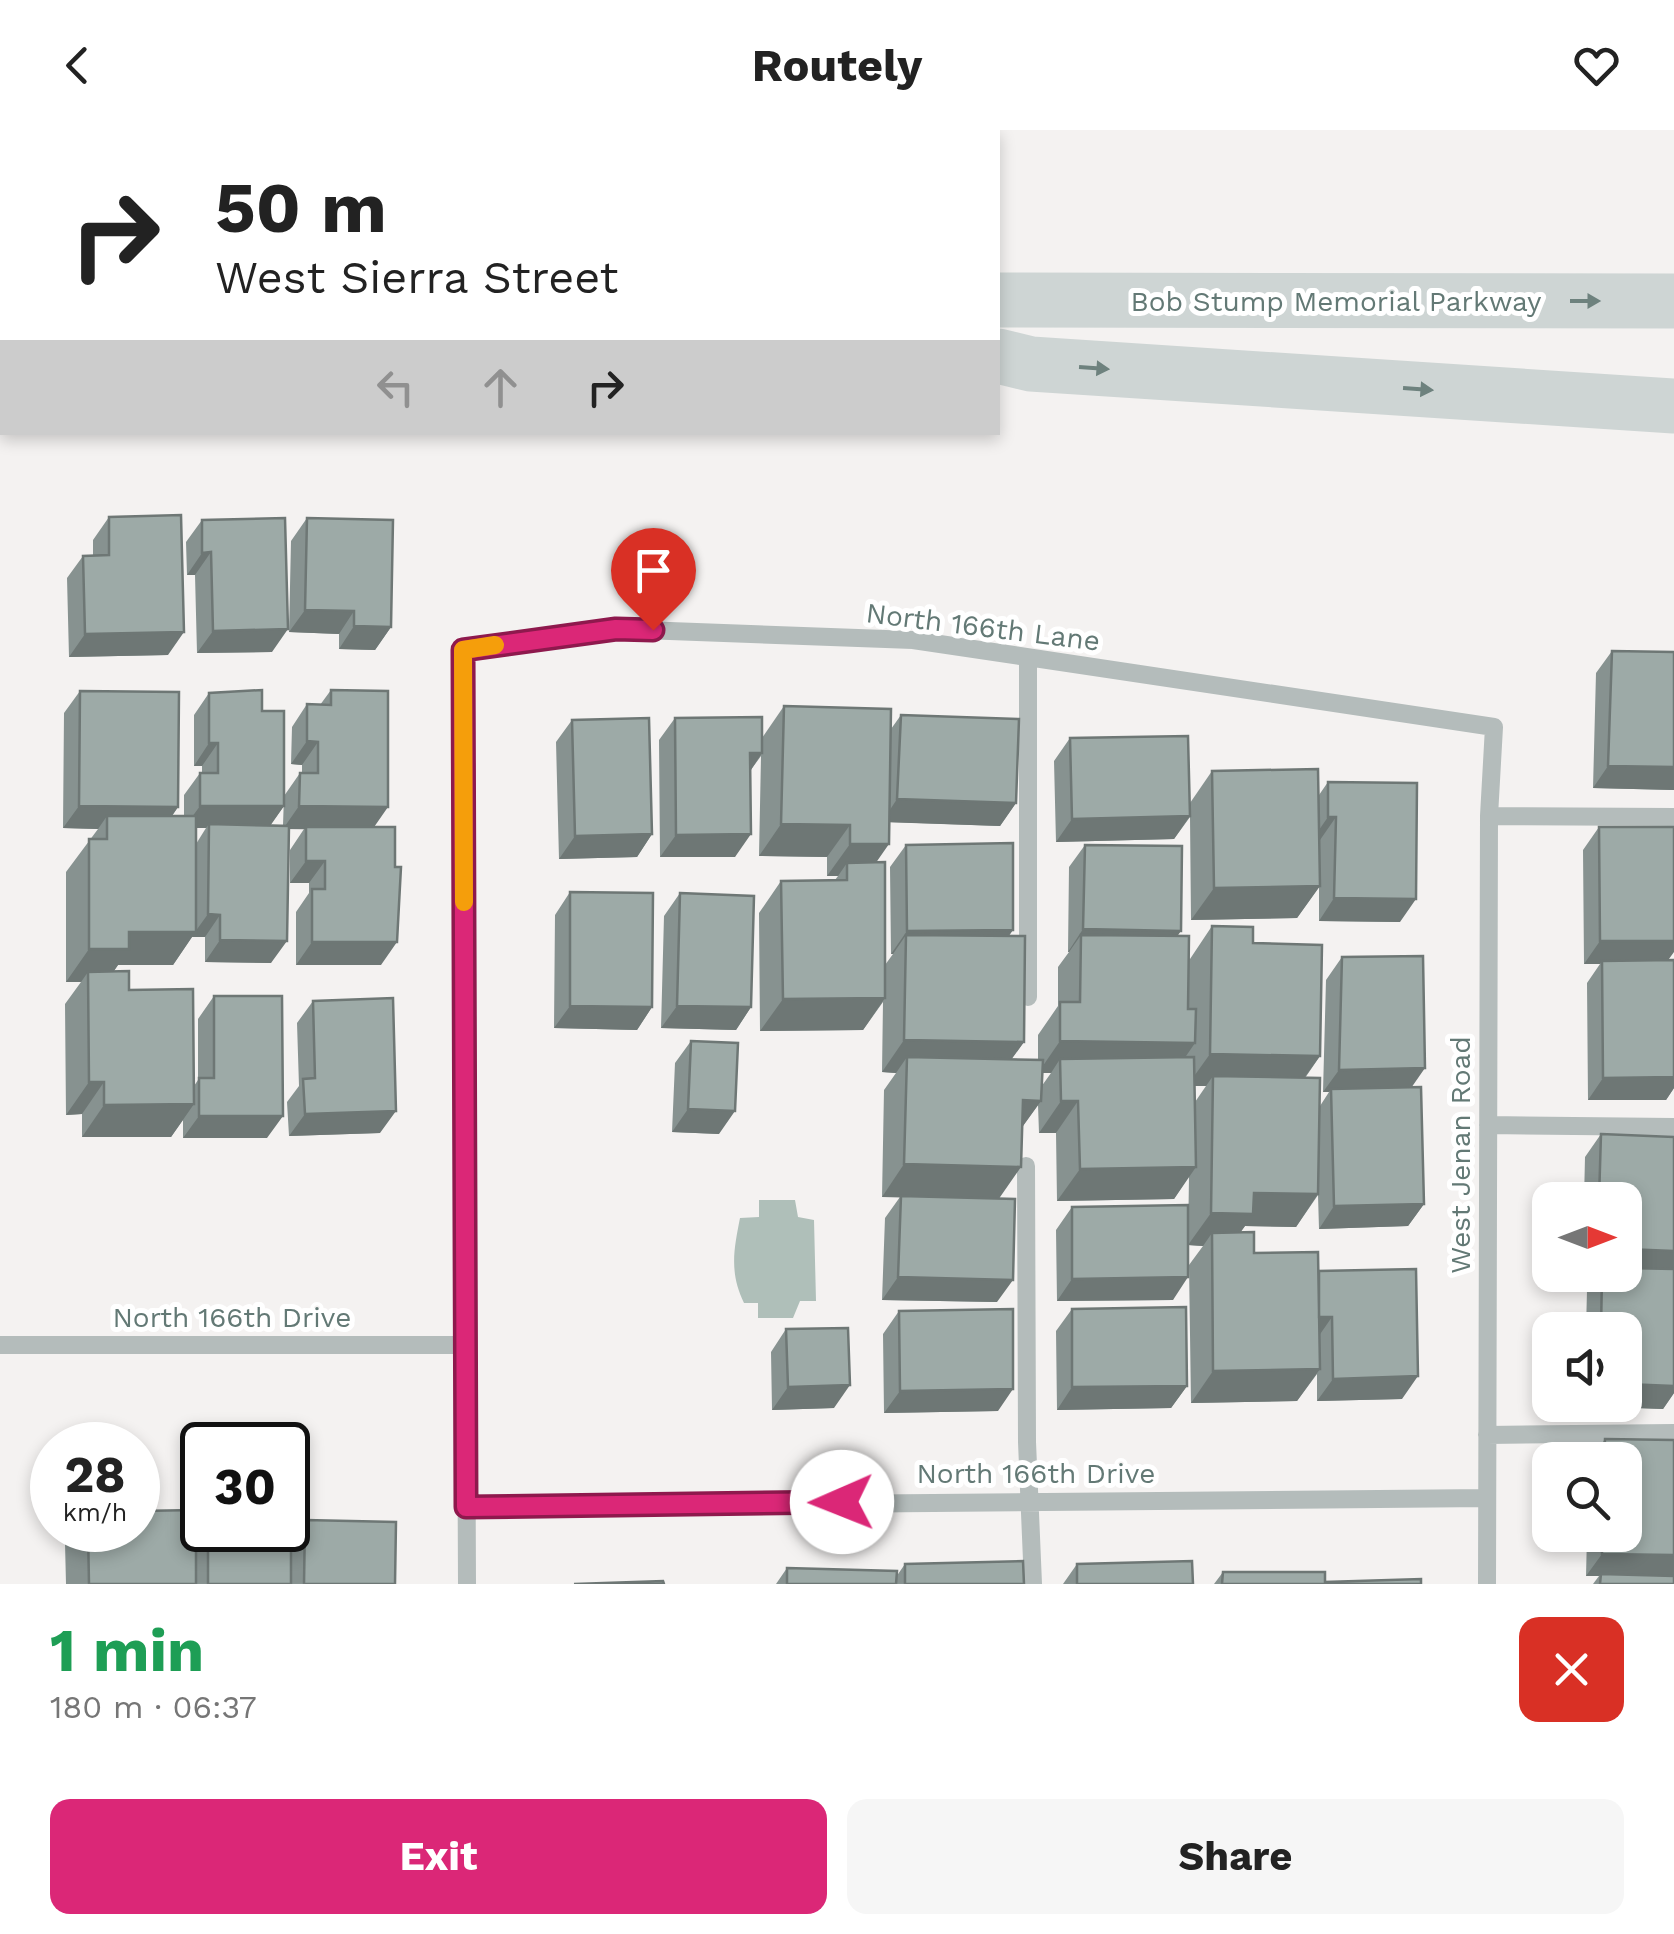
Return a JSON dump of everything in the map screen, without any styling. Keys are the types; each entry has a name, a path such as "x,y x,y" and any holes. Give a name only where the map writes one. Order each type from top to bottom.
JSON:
{"highway":[{"name":"Bob Stump Memorial Parkway","path":"1000,300 1674,301"},
{"path":"1000,356 1031,364 1674,406"}],"street":[{"name":"North 166th Lane","path":"465,1345 463,650 616,629 913,640 1494,727"},
{"path":"1028,658 1028,997"},
{"name":"West Jenan Road","path":"1488,1584 1488,816 1494,727"},
{"path":"1488,816 1674,817"},
{"path":"1488,1125 1674,1127"},
{"path":"1026,1166 1033,1584"},
{"name":"North 166th Drive","path":"0,1345 465,1345"},
{"path":"465,1345 467,1584"},
{"path":"1487,1436 1674,1433"},
{"name":"North 166th Drive","path":"466,1507 1487,1498"}],"shaded area":[{"path":"759,1200 795,1200 798,1217 814,1220 816,1301 800,1301 793,1318 758,1318 758,1303 744,1303 739,1292 734,1260 740,1218 759,1217"}],"building":[{"path":"181,515 184,632 85,634 83,556 109,555 109,517"},
{"path":"285,518 288,629 213,631 211,552 202,553 202,520"},
{"path":"307,518 393,520 391,627 354,626 354,611 305,610"},
{"path":"1612,651 1674,652 1674,767 1608,766"},
{"path":"262,690 262,711 284,711 284,806 200,806 200,773 218,773 218,743 209,743 209,693"},
{"path":"331,690 388,691 388,807 299,806 300,773 318,773 318,742 307,741 307,704 331,705"},
{"path":"80,691 179,692 178,807 79,806"},
{"path":"784,706 891,709 889,844 850,844 850,825 781,824"},
{"path":"901,715 1019,719 1016,803 897,799"},
{"path":"762,717 762,753 750,753 751,834 676,835 675,718"},
{"path":"649,718 652,834 575,836 572,720"},
{"path":"1188,736 1190,816 1072,819 1070,738"},
{"path":"1318,769 1320,886 1214,888 1212,771"},
{"path":"1328,782 1417,783 1416,899 1334,898 1336,817 1328,817"},
{"path":"107,816 196,816 196,932 129,932 129,949 89,949 89,839 107,839"},
{"path":"209,824 289,826 287,941 220,940 220,915 208,914"},
{"path":"306,827 395,827 395,867 401,867 397,942 312,942 312,889 325,889 325,861 306,861"},
{"path":"1599,827 1674,827 1674,941 1600,941"},
{"path":"1013,843 1013,930 907,931 906,845"},
{"path":"1085,845 1182,846 1181,931 1083,929"},
{"path":"885,862 885,998 783,999 781,881 847,880 847,863"},
{"path":"570,892 653,893 652,1007 570,1006"},
{"path":"680,893 754,896 751,1007 677,1006"},
{"path":"1212,926 1253,927 1253,943 1322,945 1320,1056 1210,1054"},
{"path":"906,935 1025,936 1024,1042 904,1040"},
{"path":"1081,935 1189,936 1188,1009 1196,1009 1195,1043 1060,1041 1060,1002 1080,1002"},
{"path":"1423,956 1425,1068 1339,1070 1342,957"},
{"path":"1674,960 1674,1077 1603,1078 1602,961"},
{"path":"129,971 129,990 193,989 194,1104 104,1105 104,1082 89,1082 88,972"},
{"path":"214,996 282,996 283,1116 199,1116 199,1078 214,1078"},
{"path":"393,998 396,1111 305,1114 303,1079 315,1078 313,1001"},
{"path":"691,1041 738,1043 735,1111 688,1109"},
{"path":"907,1057 1043,1060 1041,1101 1023,1100 1021,1167 904,1164"},
{"path":"1194,1057 1196,1167 1080,1169 1078,1101 1061,1101 1060,1059"},
{"path":"1213,1076 1320,1078 1318,1194 1254,1193 1253,1214 1211,1213"},
{"path":"1421,1087 1424,1204 1334,1206 1331,1089"},
{"path":"1601,1134 1674,1137 1674,1251 1642,1250 1642,1182 1600,1182"},
{"path":"901,1196 1015,1199 1013,1280 898,1277"},
{"path":"1188,1205 1188,1277 1072,1279 1072,1207"},
{"path":"1254,1232 1254,1253 1318,1252 1320,1369 1213,1371 1212,1233"},
{"path":"1642,1268 1674,1269 1674,1386 1642,1385 1642,1312 1601,1312 1602,1292 1642,1292"},
{"path":"1416,1269 1418,1376 1333,1379 1332,1317 1319,1317 1319,1271"},
{"path":"1186,1307 1187,1386 1072,1387 1072,1309"},
{"path":"1013,1309 1013,1389 900,1391 899,1311"},
{"path":"848,1328 850,1385 788,1387 786,1329"},
{"path":"1674,1440 1674,1555 1602,1554 1642,1552 1642,1442 1605,1442"},
{"path":"180,1510 180,1552 196,1552 196,1584 89,1584 88,1552 160,1552 160,1511"},
{"path":"310,1520 396,1522 395,1584 304,1584"},
{"path":"208,1552 291,1552 291,1584 208,1584"},
{"path":"1023,1561 1024,1584 905,1584 905,1564"},
{"path":"1192,1561 1193,1584 1077,1584 1077,1564"},
{"path":"787,1568 897,1571 896,1584 787,1584"},
{"path":"1223,1572 1325,1572 1325,1584 1222,1584"},
{"path":"1601,1574 1674,1576 1674,1584 1600,1584"},
{"path":"1421,1579 1421,1584 1325,1584 1325,1582"},
{"path":"663,1581 664,1584 574,1584"}],"slow traffic":[{"path":"464,902 463,650 495,645"}],"route":[{"path":"653,630 616,629 463,650 466,1507 842,1502"}]}
